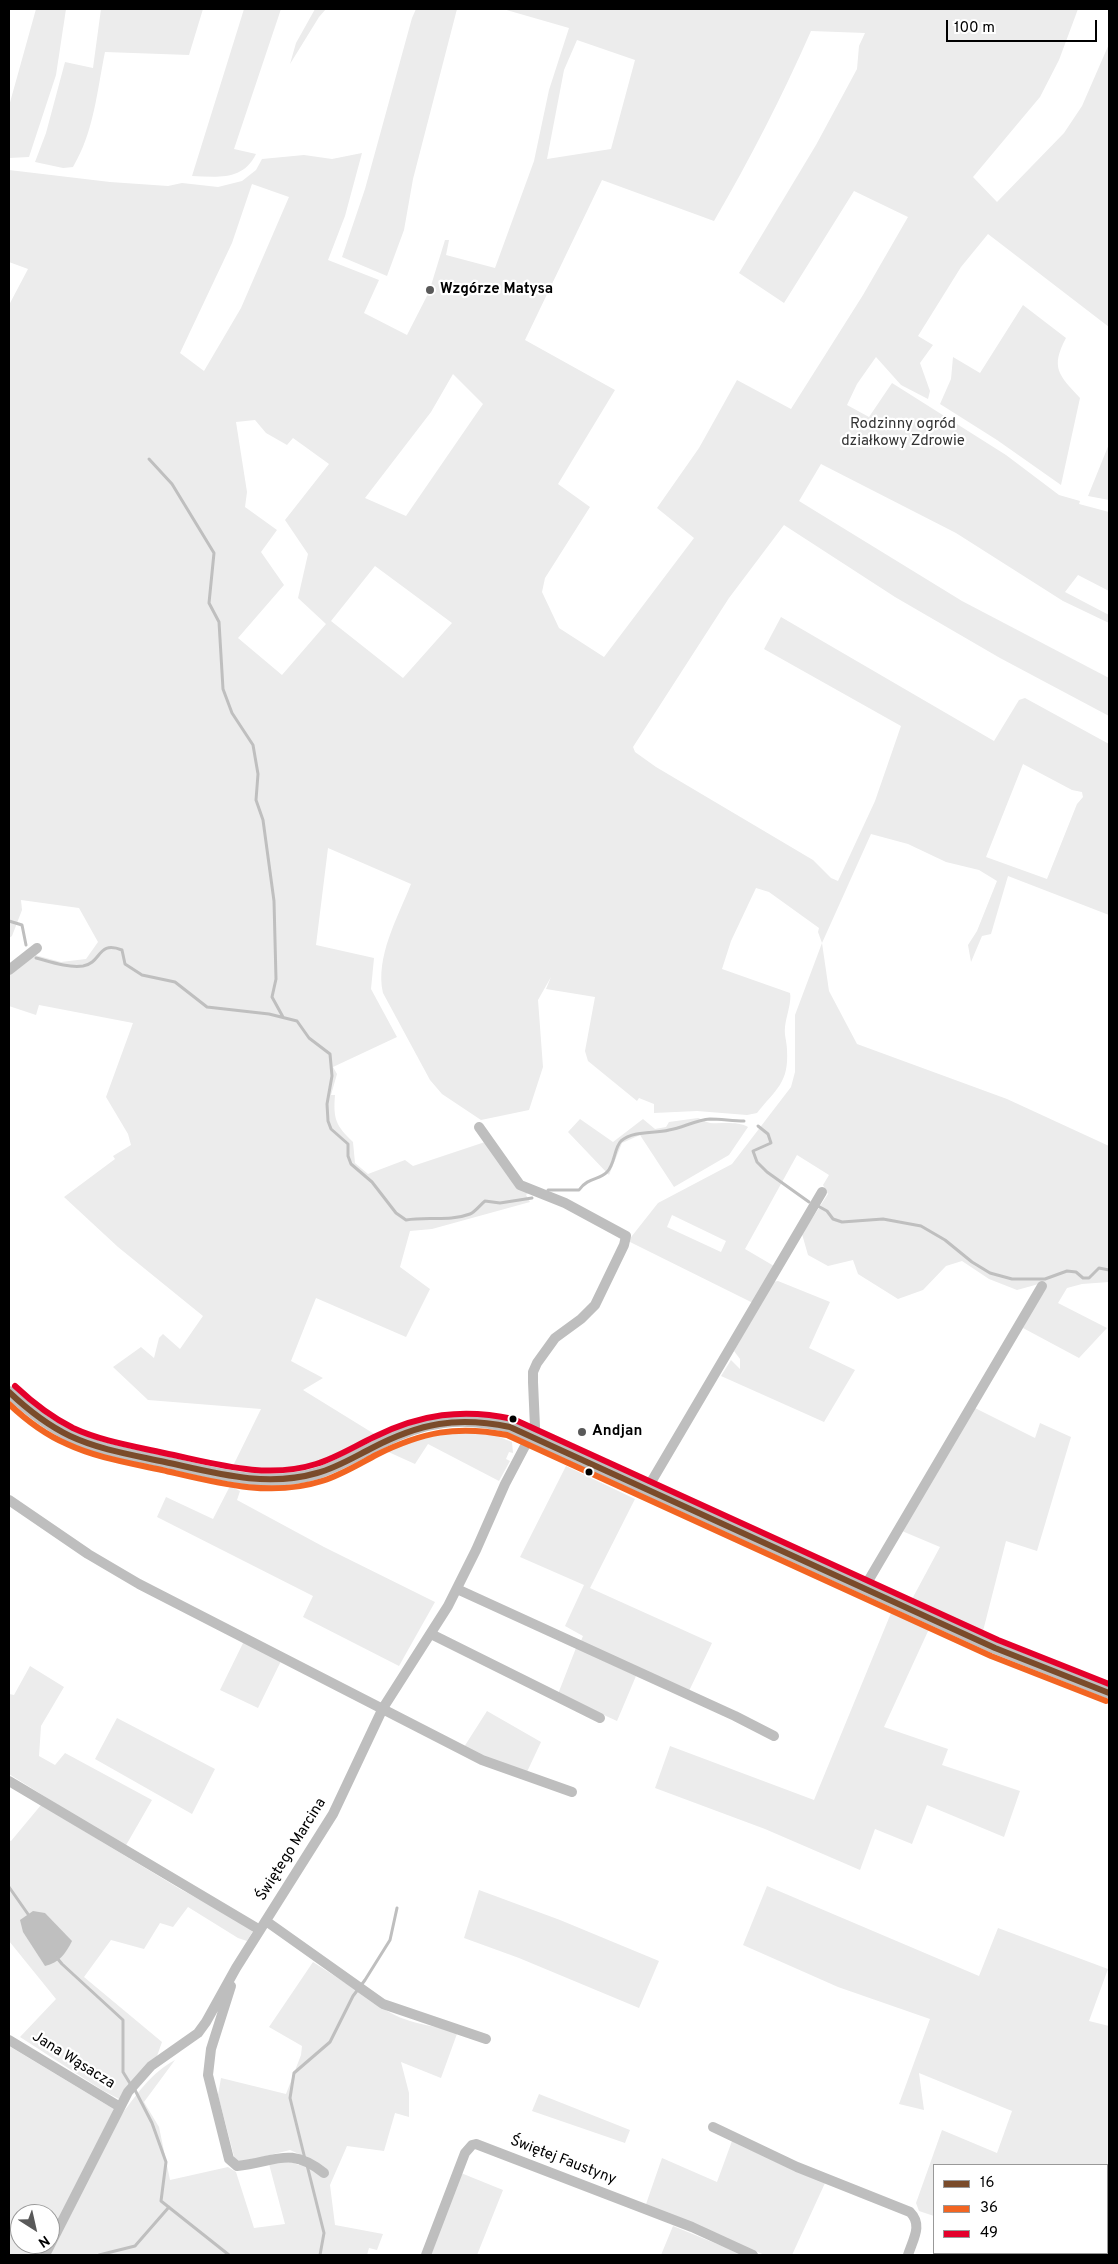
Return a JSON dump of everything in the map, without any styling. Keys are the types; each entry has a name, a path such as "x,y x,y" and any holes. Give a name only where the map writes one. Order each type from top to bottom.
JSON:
{"street":[{"path":"9,970 37,948"},
{"path":"479,1127 520,1185 565,1203 626,1236 624,1245 595,1305 581,1319 555,1338 537,1363 533,1372 535,1428 531,1435"},
{"path":"648,1489 822,1192"},
{"path":"864,1588 1042,1286"},
{"path":"9,1392 50,1425 99,1447 248,1479 287,1480 319,1473 398,1434 443,1421 493,1422 531,1435 995,1648 1109,1692"},
{"name":"Świętego Marcina","path":"45,2255 128,2092 151,2066 198,2033 236,1968 333,1814 383,1708 431,1634 457,1589 505,1484 531,1435"},
{"path":"9,1500 88,1554 140,1584 482,1760 572,1792"},
{"path":"457,1589 726,1712 774,1736"},
{"path":"431,1634 600,1718"},
{"path":"9,1781 260,1930"},
{"path":"266,1921 383,2004 486,2039"},
{"path":"236,1968 211,2049 208,2075 229,2159 236,2166 275,2157 297,2158 315,2166 324,2173"},
{"name":"Jana Wąsacza","path":"9,2040 120,2107"},
{"path":"713,2128 797,2167 910,2212 916,2218 918,2225 908,2255"},
{"name":"Świętej Faustyny","path":"426,2255 465,2153 472,2145 476,2144 692,2227 753,2255"}],"green space":[{"path":"36,9 66,9 56,75 29,157 9,158 9,106"},
{"path":"101,9 203,9 189,55 105,52 90,126 86,140 73,167 63,168 35,162 46,133 65,62 93,68"},
{"path":"244,9 281,9 234,149 256,154 251,163 237,173 220,177 192,176"},
{"path":"315,9 326,9 290,64 296,43"},
{"path":"416,9 457,9 413,179 404,230 387,276 342,257 365,189"},
{"name":"Rodzinny ogród działkowy Zdrowie","path":"503,9 1078,9 1059,60 1040,97 973,177 997,202 1064,133 1082,106 1109,44 1109,327 988,234 961,267 918,336 933,345 920,363 930,391 928,399 901,385 876,357 857,384 847,405 869,417 892,383 1006,455 1059,495 1080,501 1079,504 1109,512 1109,591 1078,575 1065,592 1109,615 1109,623 1063,601 956,533 821,464 799,501 962,601 1109,678 1109,716 1000,658 895,597 784,525 729,598 633,747 635,752 656,767 813,860 831,878 838,881 875,801 901,726 764,649 781,617 994,741 1019,700 1025,698 1109,744 1109,915 1008,876 991,934 982,936 971,962 968,945 977,931 997,881 979,870 946,862 908,844 871,834 822,943 818,932 819,928 769,892 756,888 731,941 722,969 790,993 785,1030 786,1070 780,1085 757,1113 747,1115 697,1111 654,1113 654,1104 639,1098 637,1101 588,1061 585,1051 595,997 546,989 551,977 538,1000 543,1067 529,1110 481,1120 442,1094 430,1080 383,993 381,979 385,951 394,923 411,884 328,848 316,945 374,958 371,989 397,1037 333,1067 337,1074 331,1095 335,1095 335,1116 339,1126 353,1142 355,1163 368,1174 405,1160 413,1166 485,1142 528,1193 526,1195 530,1202 432,1229 410,1231 400,1267 430,1289 406,1337 316,1298 291,1361 323,1378 303,1390 376,1435 364,1439 365,1445 345,1455 304,1471 282,1474 256,1474 231,1470 261,1409 148,1400 113,1367 141,1347 154,1358 159,1338 163,1334 180,1349 203,1316 118,1247 64,1197 115,1159 113,1156 131,1145 128,1134 106,1097 133,1023 39,1005 36,1015 9,1006 9,976 35,955 61,962 86,959 98,942 79,908 21,900 22,910 12,936 9,938 9,305 28,269 9,262 9,170 110,182 168,186 182,183 218,187 242,181 256,170 262,159 304,155 332,159 362,153 345,216 328,260 379,280 364,313 407,335 429,292 445,240 449,240 446,255 495,268 534,161 549,90 569,28","holes":["811,31 865,33 859,46 857,69 816,145 739,273 784,303 854,191 908,217 863,295 791,409 737,380 699,448 657,508 694,538 604,657 559,628 542,592 545,578 590,507 558,484 615,390 525,340 602,180 714,221 753,151 789,80","577,40 635,60 611,149 547,159 564,70","252,184 289,197 241,308 204,371 180,353 232,243","453,374 483,404 406,516 365,498 431,412","255,420 266,433 287,445 293,438 329,464 285,520 308,554 298,598 326,624 282,675 238,638 284,585 261,552 277,530 245,507 247,492 236,422","375,566 452,623 403,678 331,621","1023,764 1072,790 1082,792 1083,797 1077,804 1047,879 986,857"]},
{"path":"1023,305 1066,338 1058,357 1059,371 1080,398 1061,485 997,440 940,404 951,379 953,357 980,373"},
{"path":"1109,444 1109,500 1088,496"},
{"path":"822,943 829,991 857,1044 1007,1099 1109,1146 1109,1282 1082,1284 1067,1288 1058,1303 1107,1328 1079,1358 1023,1328 1046,1282 1017,1290 989,1279 962,1261 946,1266 923,1290 898,1299 858,1274 853,1260 828,1266 808,1255 802,1234 828,1194 823,1185 829,1175 797,1155 745,1249 774,1266 753,1303 628,1241 658,1203 732,1164 791,1087 795,1072 795,1015","holes":["672,1215 726,1241 721,1252 667,1227"]},
{"path":"698,1118 710,1123 734,1123 748,1127 729,1155 674,1187 640,1135 622,1143 609,1175 568,1132 580,1119 613,1142 643,1119 655,1129 666,1127 669,1122"},
{"path":"778,1281 830,1302 809,1348 855,1370 824,1422 721,1376 731,1360 740,1369 740,1359 734,1351 773,1282"},
{"path":"975,1408 1035,1438 1040,1423 1071,1437 1037,1551 1006,1541 982,1635 911,1601 940,1547 902,1531"},
{"path":"461,1431 489,1433 512,1442 513,1453 509,1452 506,1459 510,1461 499,1481 428,1444 415,1464 384,1450 425,1435"},
{"path":"566,1466 635,1499 590,1588 712,1643 689,1691 581,1641 583,1636 565,1626 584,1585 520,1557"},
{"path":"230,1486 240,1491 237,1500 324,1547 435,1602 399,1666 303,1617 313,1596 157,1517 166,1497 213,1519"},
{"path":"891,1613 929,1629 884,1727 948,1749 942,1765 1020,1791 1004,1837 927,1805 912,1844 875,1829 860,1870 765,1829 655,1788 670,1746 814,1800"},
{"path":"245,1639 282,1659 258,1708 220,1690"},
{"path":"576,1648 636,1676 617,1721 558,1694"},
{"path":"30,1666 64,1687 41,1726 39,1756 55,1765 65,1753 152,1800 125,1847 9,1774 9,1694 14,1695"},
{"path":"487,1711 541,1742 526,1774 464,1747"},
{"path":"117,1718 215,1769 192,1814 95,1759"},
{"path":"41,1805 180,1889 254,1929 247,1941 238,1938 188,1907 173,1927 160,1923 144,1949 111,1940 84,1977 162,2042 157,2056 119,2099 20,2037 56,1999 9,1941 9,1840 11,1841"},
{"path":"767,1886 979,1976 998,1928 1108,1969 1089,2021 1109,2026 1109,2255 1020,2254 1108,2254 1108,2164 933,2164 933,2216 919,2211 916,2203 942,2130 997,2153 1012,2111 919,2073 924,2110 899,2104 930,2019 838,1987 743,1945"},
{"path":"479,1890 560,1920 659,1961 639,2008 519,1958 464,1938"},
{"path":"313,1962 396,2016 416,2023 458,2031 441,2078 401,2062 409,2093 409,2117 395,2113 384,2151 347,2146 330,2185 335,2225 383,2234 377,2250 369,2248 367,2255 9,2255 9,2046 122,2114 152,2077 175,2060 144,2102 159,2127 170,2180 228,2167 236,2172 254,2228 285,2224 269,2164 287,2161 299,2165 299,2154 290,2150 242,2162 235,2160 218,2095 221,2078 286,2094 301,2055 302,2046 269,2027"},
{"path":"539,2094 630,2130 625,2143 532,2111"},
{"path":"732,2141 825,2183 792,2255 765,2255 645,2207 662,2158 717,2182"},
{"path":"461,2173 503,2190 477,2255 431,2255"},
{"path":"673,2226 744,2255 661,2255"}],"shaded area":[{"path":"33,1911 45,1913 72,1941 62,1957 50,1965 45,1966 23,1932 20,1920"}],"waterway":[{"path":"149,459 172,484 214,553 209,603 219,622 223,689 232,713 253,745 258,774 256,800 263,820 274,901 276,979 272,997 283,1017"},
{"path":"9,921 22,925 26,945"},
{"path":"36,958 65,965 83,966 94,961 104,950 114,948 122,950 125,964 142,975 175,982 207,1007 269,1014 297,1021 309,1038 330,1054 332,1076 327,1104 328,1121 331,1129 348,1144 348,1156 351,1164 372,1182 396,1213 406,1220 454,1218 472,1213 485,1201 500,1203 532,1198"},
{"path":"548,1190 579,1190 586,1183 604,1175 610,1169 621,1141 632,1135 674,1129 705,1120 744,1121"},
{"path":"758,1126 768,1134 771,1143 753,1151 757,1162 767,1172 809,1202"},
{"path":"818,1206 827,1211 833,1219 842,1222 883,1219 921,1226 945,1240 972,1262 990,1273 1012,1279 1045,1279 1067,1271 1076,1272 1083,1278 1089,1278 1099,1268 1109,1270"},
{"path":"9,1887 30,1917"},
{"path":"305,2159 290,2098 294,2073 330,2042 353,1996 390,1940 397,1908"},
{"path":"57,1958 123,2020 123,2072 131,2085"},
{"path":"135,2090 152,2123 166,2162 161,2201 229,2255"},
{"path":"307,2165 324,2233 320,2255"},
{"path":"99,2255 135,2246 169,2207"}],"transit line":[{"name":"49","path":"15,1386 57,1419 73,1428 95,1436 117,1443 220,1465 259,1470 297,1469 316,1464 391,1429 425,1418 442,1415 477,1414 513,1419 998,1640 1109,1684"},
{"name":"16","path":"9,1392 45,1422 81,1441 117,1452 222,1474 260,1479 298,1477 324,1471 390,1439 423,1427 456,1422 473,1422 510,1427 995,1648 1109,1693"},
{"name":"36","path":"9,1404 44,1432 90,1453 201,1479 262,1488 302,1486 322,1481 343,1473 393,1447 424,1436 456,1431 489,1432 507,1435 991,1656 1106,1701"}],"place":[{"name":"Wzgórze Matysa","path":"430,290"},
{"name":"Andjan","path":"582,1432"}]}
